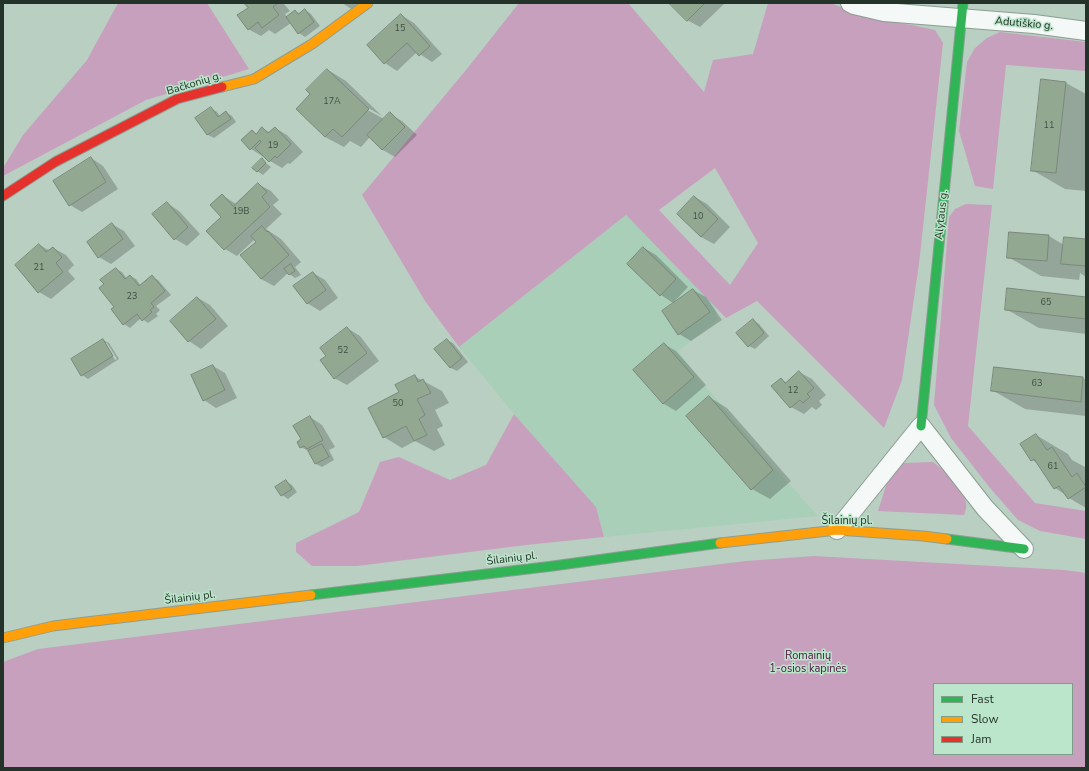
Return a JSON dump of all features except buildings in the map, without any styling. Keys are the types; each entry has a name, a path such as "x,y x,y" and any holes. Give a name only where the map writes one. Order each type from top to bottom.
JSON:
{"street":[{"name":"Bačkonių g.","path":"3,196 55,162 177,99 254,79 312,44 368,3"},
{"name":"Adutiškio g.","path":"850,3 884,12 962,11 1034,24 1086,31"},
{"name":"Alytaus g.","path":"921,426 962,11"},
{"path":"837,530 921,426 985,508 1024,549"},
{"name":"Šilainių pl.","path":"3,638 53,626 553,566 740,540 837,530 923,536 1024,549"}],"shaded area":[{"path":"626,215 715,306 718,320 678,351 701,381 772,465 818,516 604,537 596,507 514,414 459,347"}],"green space":[{"path":"118,3 207,3 249,69 146,100 3,176 3,168 23,135 87,60"},
{"path":"519,3 628,3 704,92 713,60 753,54 768,3 830,3 874,19 935,30 943,43 919,264 902,380 884,428 757,301 726,318 626,215 459,347 425,301 362,195 466,70","holes":["715,168 758,243 730,285 659,210"]},
{"path":"1000,32 1086,42 1086,71 1006,65 993,189 975,186 959,131 967,62 975,48 987,38"},
{"path":"966,204 992,205 968,426 1035,503 1086,511 1086,539 1040,531 1018,520 990,488 951,438 934,405 949,217 955,209"},
{"path":"514,414 596,507 604,537 357,566 312,566 296,552 296,543 359,512 380,462 399,457 450,480 486,465"},
{"path":"933,462 958,485 966,505 964,515 878,511 892,467 903,463"},
{"name":"Romainių 1-osios kapinės","path":"814,556 1065,570 1086,573 1086,768 3,768 3,662 38,649 746,561"}],"traffic: fast":[{"path":"921,426 963,3"},
{"path":"947,539 1024,549"},
{"path":"311,595 553,566 720,543"}],"traffic: slow":[{"path":"222,87 254,79 312,44 368,3"},
{"path":"720,543 837,530 947,539"},
{"path":"3,638 53,626 311,595"}],"traffic: jam":[{"path":"3,196 55,162 177,99 222,87"}]}
